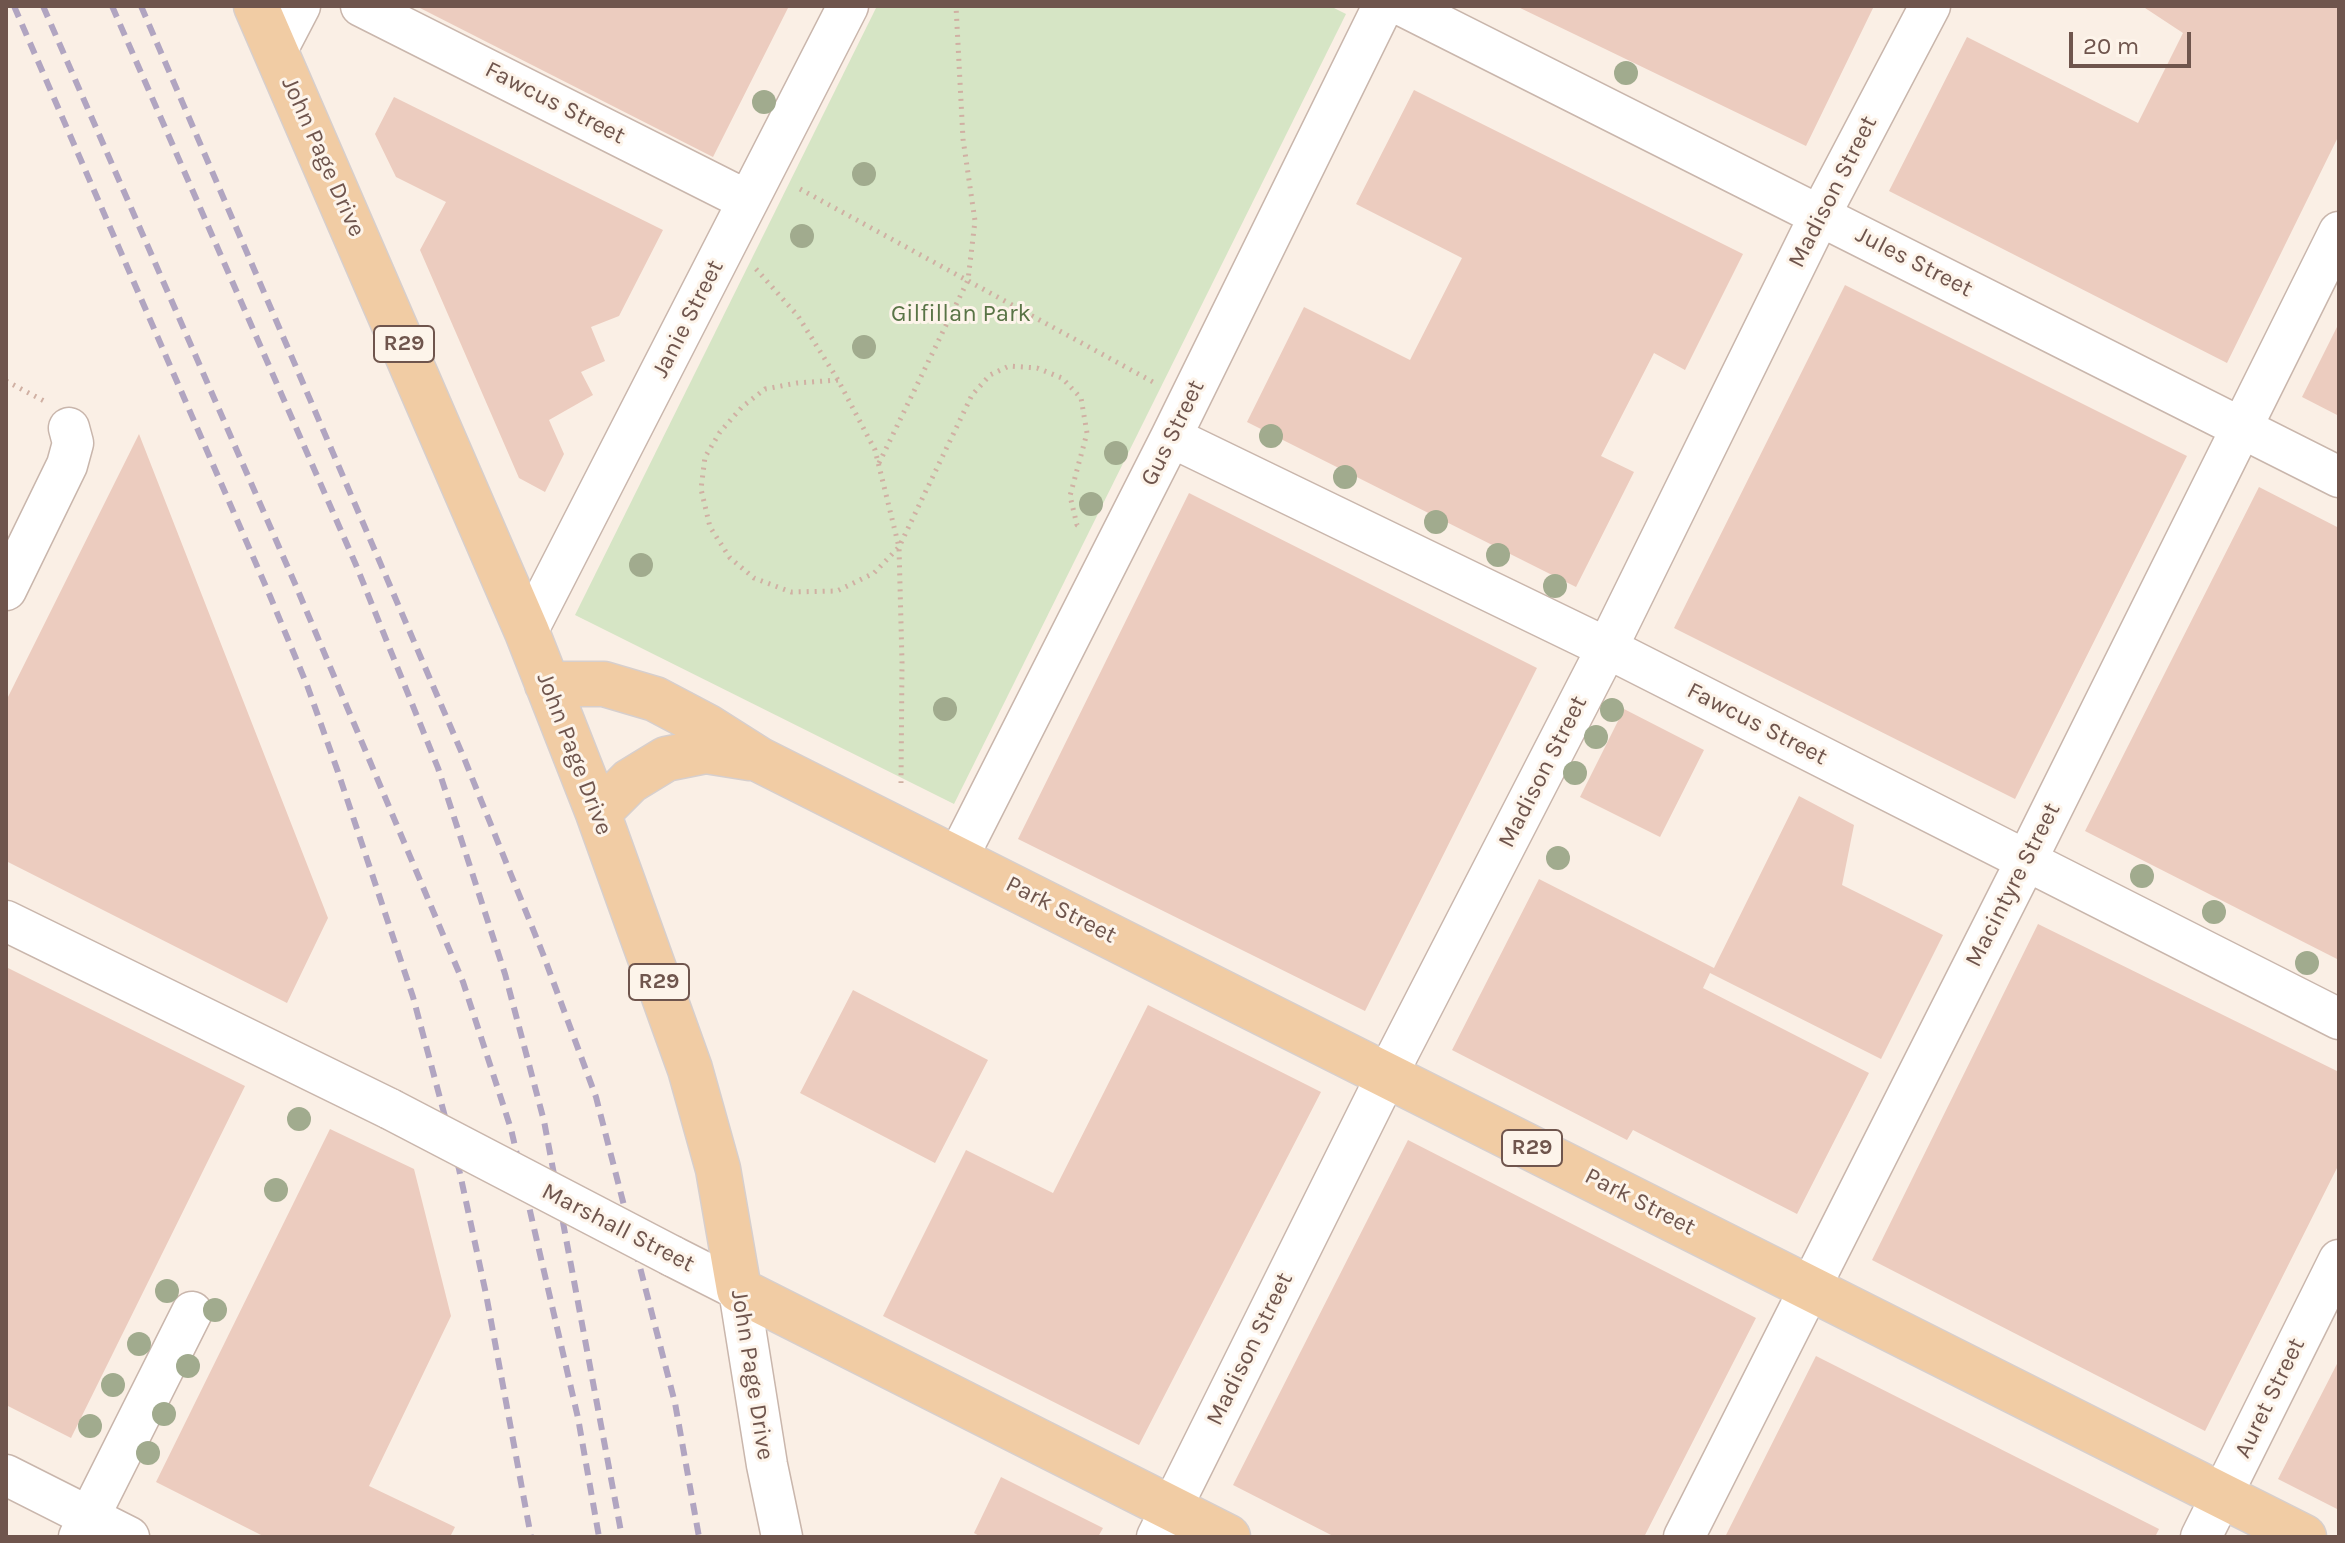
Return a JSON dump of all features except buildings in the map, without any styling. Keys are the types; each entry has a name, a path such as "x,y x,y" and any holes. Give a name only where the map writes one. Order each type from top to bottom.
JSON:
{"main road":[{"name":"John Page Drive","path":"256,6 527,632 598,813 690,1069 718,1169 739,1290"},
{"name":"Park Street","path":"547,684 604,684 655,699 708,727 760,760 2304,1537"},
{"name":"Park Street","path":"598,813 630,781 666,759 706,751 760,760"},
{"name":"Marshall Street","path":"739,1290 1164,1523 1228,1537"}],"street":[{"path":"276,52 300,6"},
{"name":"Fawcus Street","path":"361,6 756,185"},
{"name":"Janie Street","path":"527,632 848,6"},
{"name":"Gus Street","path":"958,857 1189,401 1383,6"},
{"name":"Jules Street","path":"1403,6 2339,477"},
{"name":"Madison Street","path":"1164,1523 1387,1075 1607,648 1820,215 1930,6"},
{"name":"Macintyre Street","path":"1684,1537 2026,861 2339,232"},
{"path":"6,590 67,465 73,443 69,428"},
{"name":"Fawcus Street","path":"1171,437 1607,648 2339,1019"},
{"name":"Marshall Street","path":"6,921 390,1109 739,1290"},
{"name":"Auret Street","path":"2201,1537 2339,1260"},
{"name":"John Page Drive","path":"739,1290 767,1465 782,1537"},
{"path":"84,1527 192,1312"},
{"path":"6,1475 84,1527 129,1537"}],"path":[{"path":"879,464 968,280 975,221 963,139 956,6"},
{"path":"756,185 968,280 1189,401"},
{"path":"728,241 798,316 838,380 875,450 899,547 903,746 898,828"},
{"path":"838,380 765,389 742,407 720,432 705,457 701,489 710,527 730,558 754,578 791,592 837,591 874,573 899,547 972,395 990,375 1009,366 1037,368 1062,378 1081,398 1087,433 1070,496 1077,525 1113,552"}],"green space":[{"name":"Gilfillan Park","path":"877,6 1330,6 1346,14 954,804 575,615"}],"railway":[{"path":"14,6 270,596 307,685 338,772 413,997 459,1169 486,1294 531,1537"},
{"path":"43,6 296,586 463,982 511,1129 578,1418 599,1537"},
{"path":"112,6 356,565 438,768 505,974 544,1121 622,1537"},
{"path":"141,6 464,758 543,954 596,1097 675,1403 699,1537"}]}
